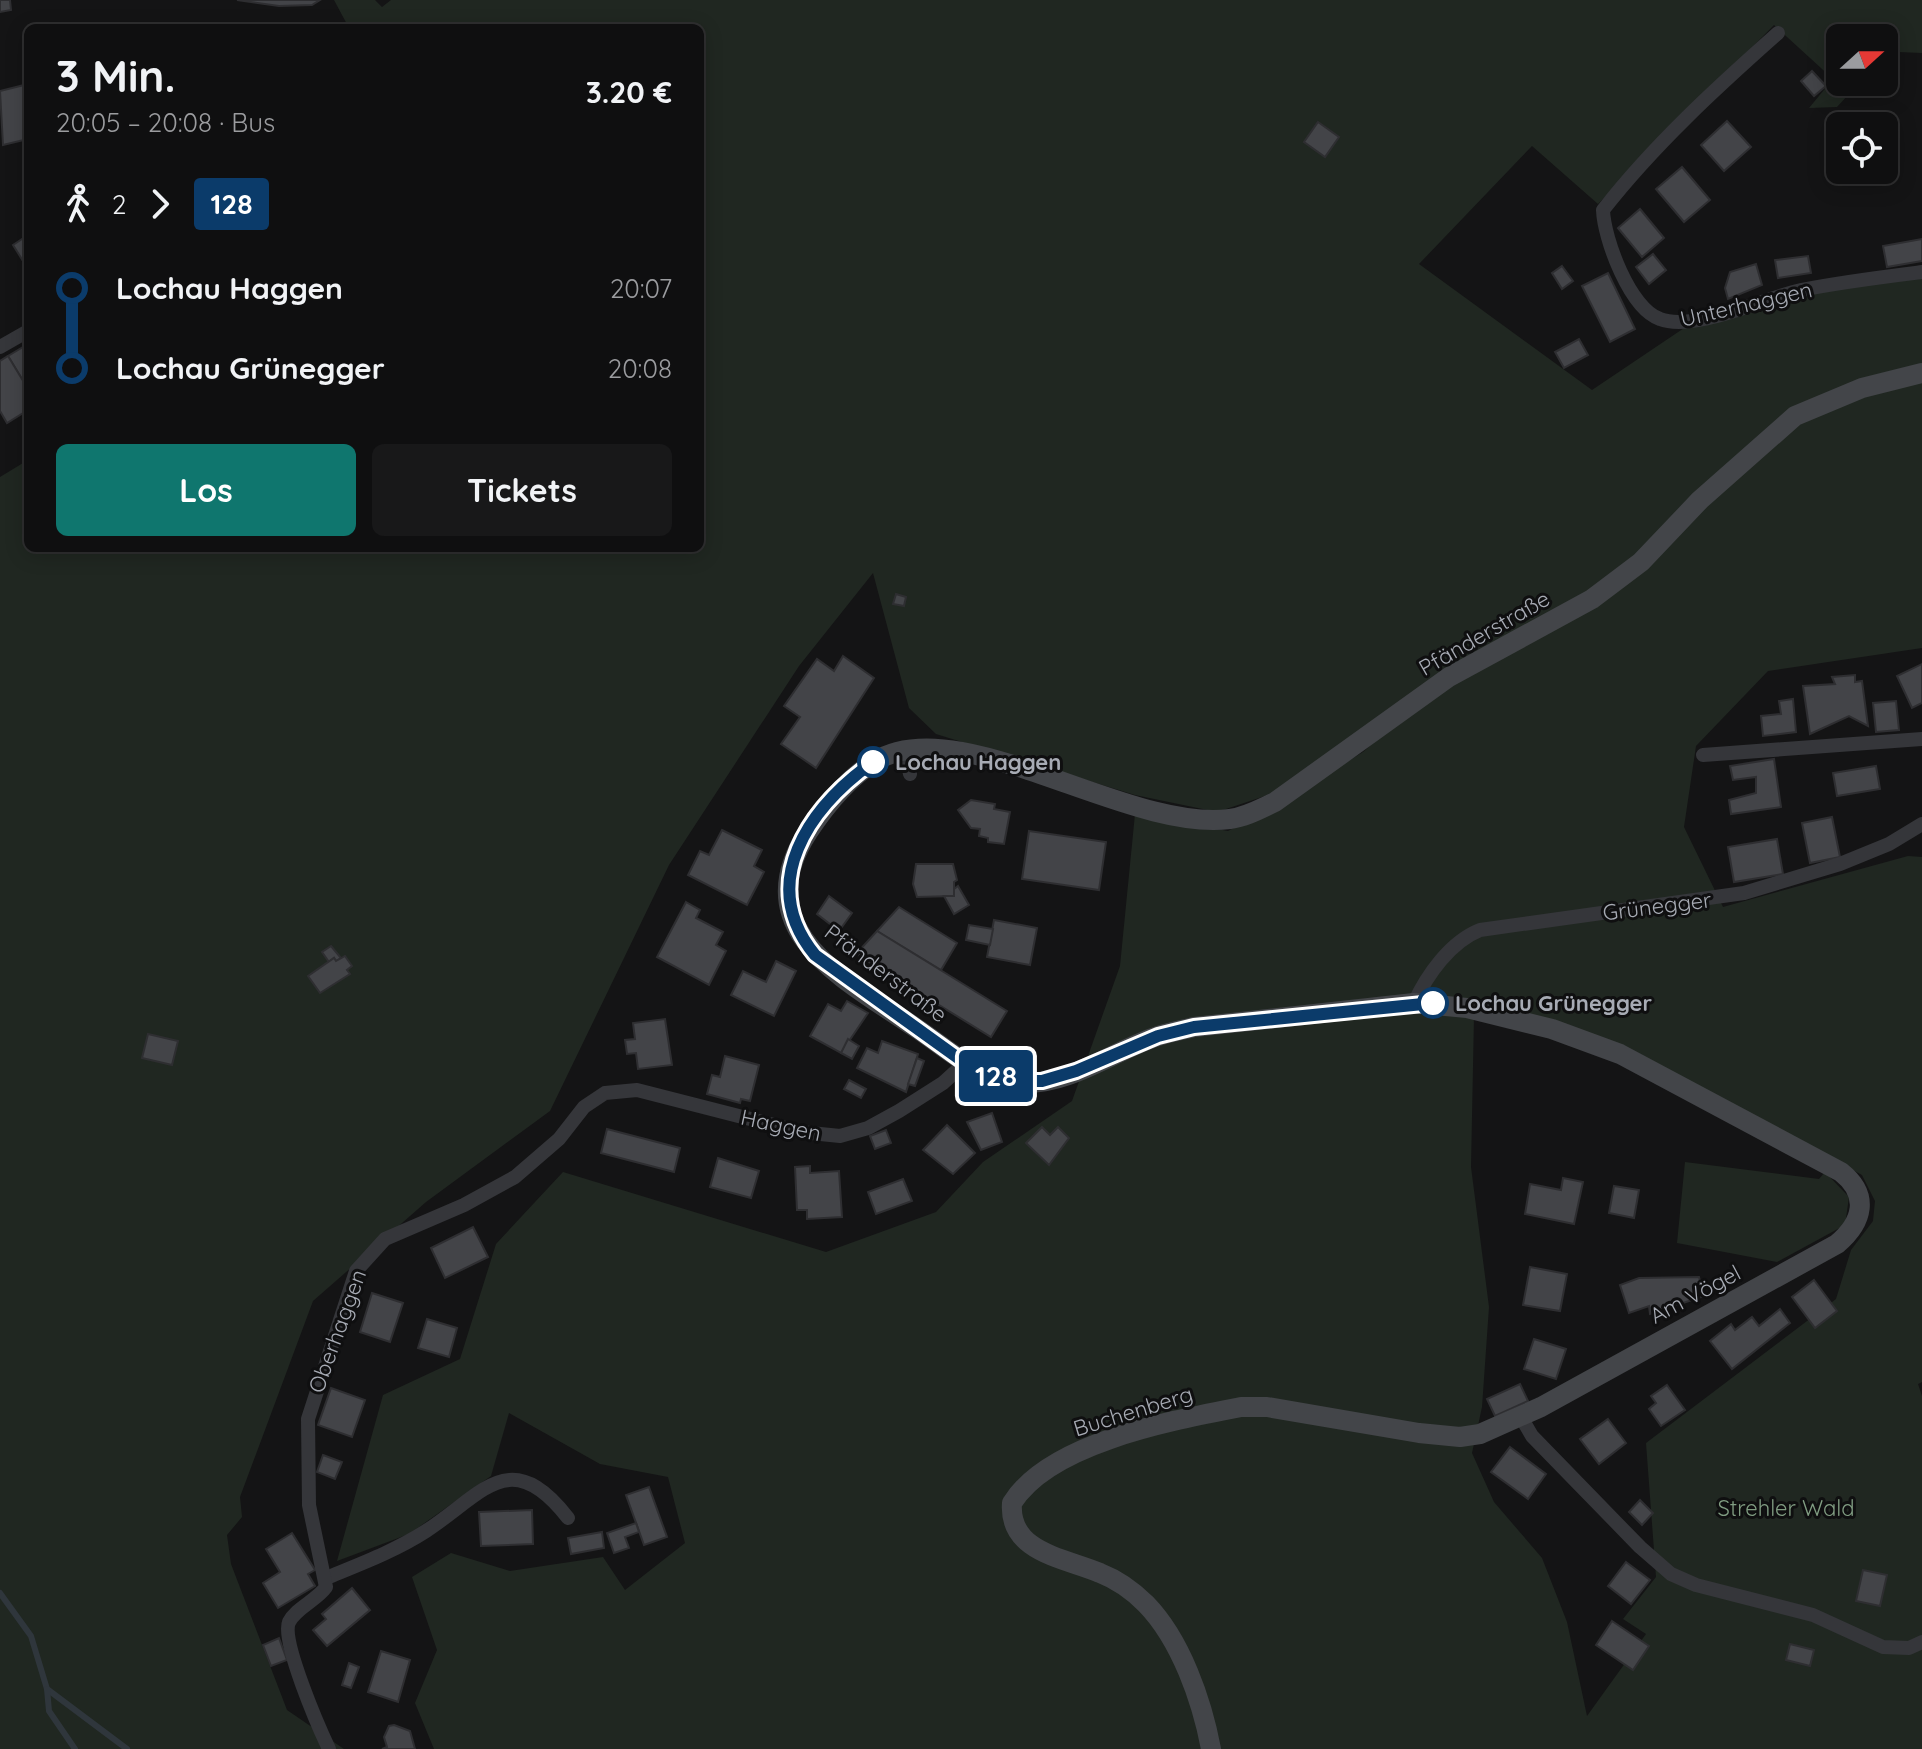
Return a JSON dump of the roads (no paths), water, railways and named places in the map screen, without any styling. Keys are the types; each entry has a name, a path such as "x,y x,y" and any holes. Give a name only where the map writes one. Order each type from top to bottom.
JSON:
{"street":[{"name":"Unterhaggen","path":"1778,33 1713,91 1603,210 1604,226 1635,299 1650,315 1677,322 1800,290 1922,272"},
{"path":"0,347 24,333"},
{"name":"Pfänderstraße","path":"1858,1191 1841,1172 1620,1054 1552,1029 1481,1011 1414,1003 1194,1027 1158,1036 1076,1071 1042,1081 1006,1081 965,1063 815,955 799,935 789,911 787,888 792,863 815,822 862,770 904,748 949,749 1161,812 1212,820 1252,813 1301,785 1449,677 1592,599 1641,562 1700,500 1795,416 1862,388 1922,373"},
{"path":"1703,755 1922,739"},
{"path":"904,748 910,774"},
{"name":"Grünegger","path":"1414,1003 1426,980 1445,957 1462,939 1480,930 1744,893 1852,859 1900,839 1922,824"},
{"name":"Haggen","path":"584,1107 605,1093 637,1090 801,1132 840,1136 868,1128 899,1111 943,1083 965,1063"},
{"name":"Oberhaggen","path":"326,1578 311,1523 306,1430 356,1271 392,1235 480,1197 524,1171 559,1139 584,1107"},
{"name":"Am Vögel","path":"1337,1418 1460,1437 1521,1417 1837,1244 1858,1220 1861,1206 1858,1191"},
{"name":"Buchenberg","path":"1211,1749 1181,1660 1156,1615 1115,1580 1049,1555 1024,1541 1015,1524 1012,1503 1036,1477 1072,1454 1205,1414 1254,1406 1337,1418"},
{"path":"1521,1417 1532,1436 1640,1547 1671,1574 1696,1585 1813,1615 1883,1647 1909,1648 1922,1642"},
{"path":"329,1749 309,1705 287,1633 293,1617 323,1592 326,1578 413,1539 479,1490 504,1481 520,1480 537,1486 568,1518"}],"waterway":[{"path":"0,1593 31,1636 47,1689 127,1749"},
{"path":"47,1689 49,1711 75,1749"}],"place":[{"name":"Lochau Haggen","path":"873,762"},
{"name":"Lochau Grünegger","path":"1433,1003"}],"park label":[{"name":"Strehler Wald","path":"1786,1508"}]}
